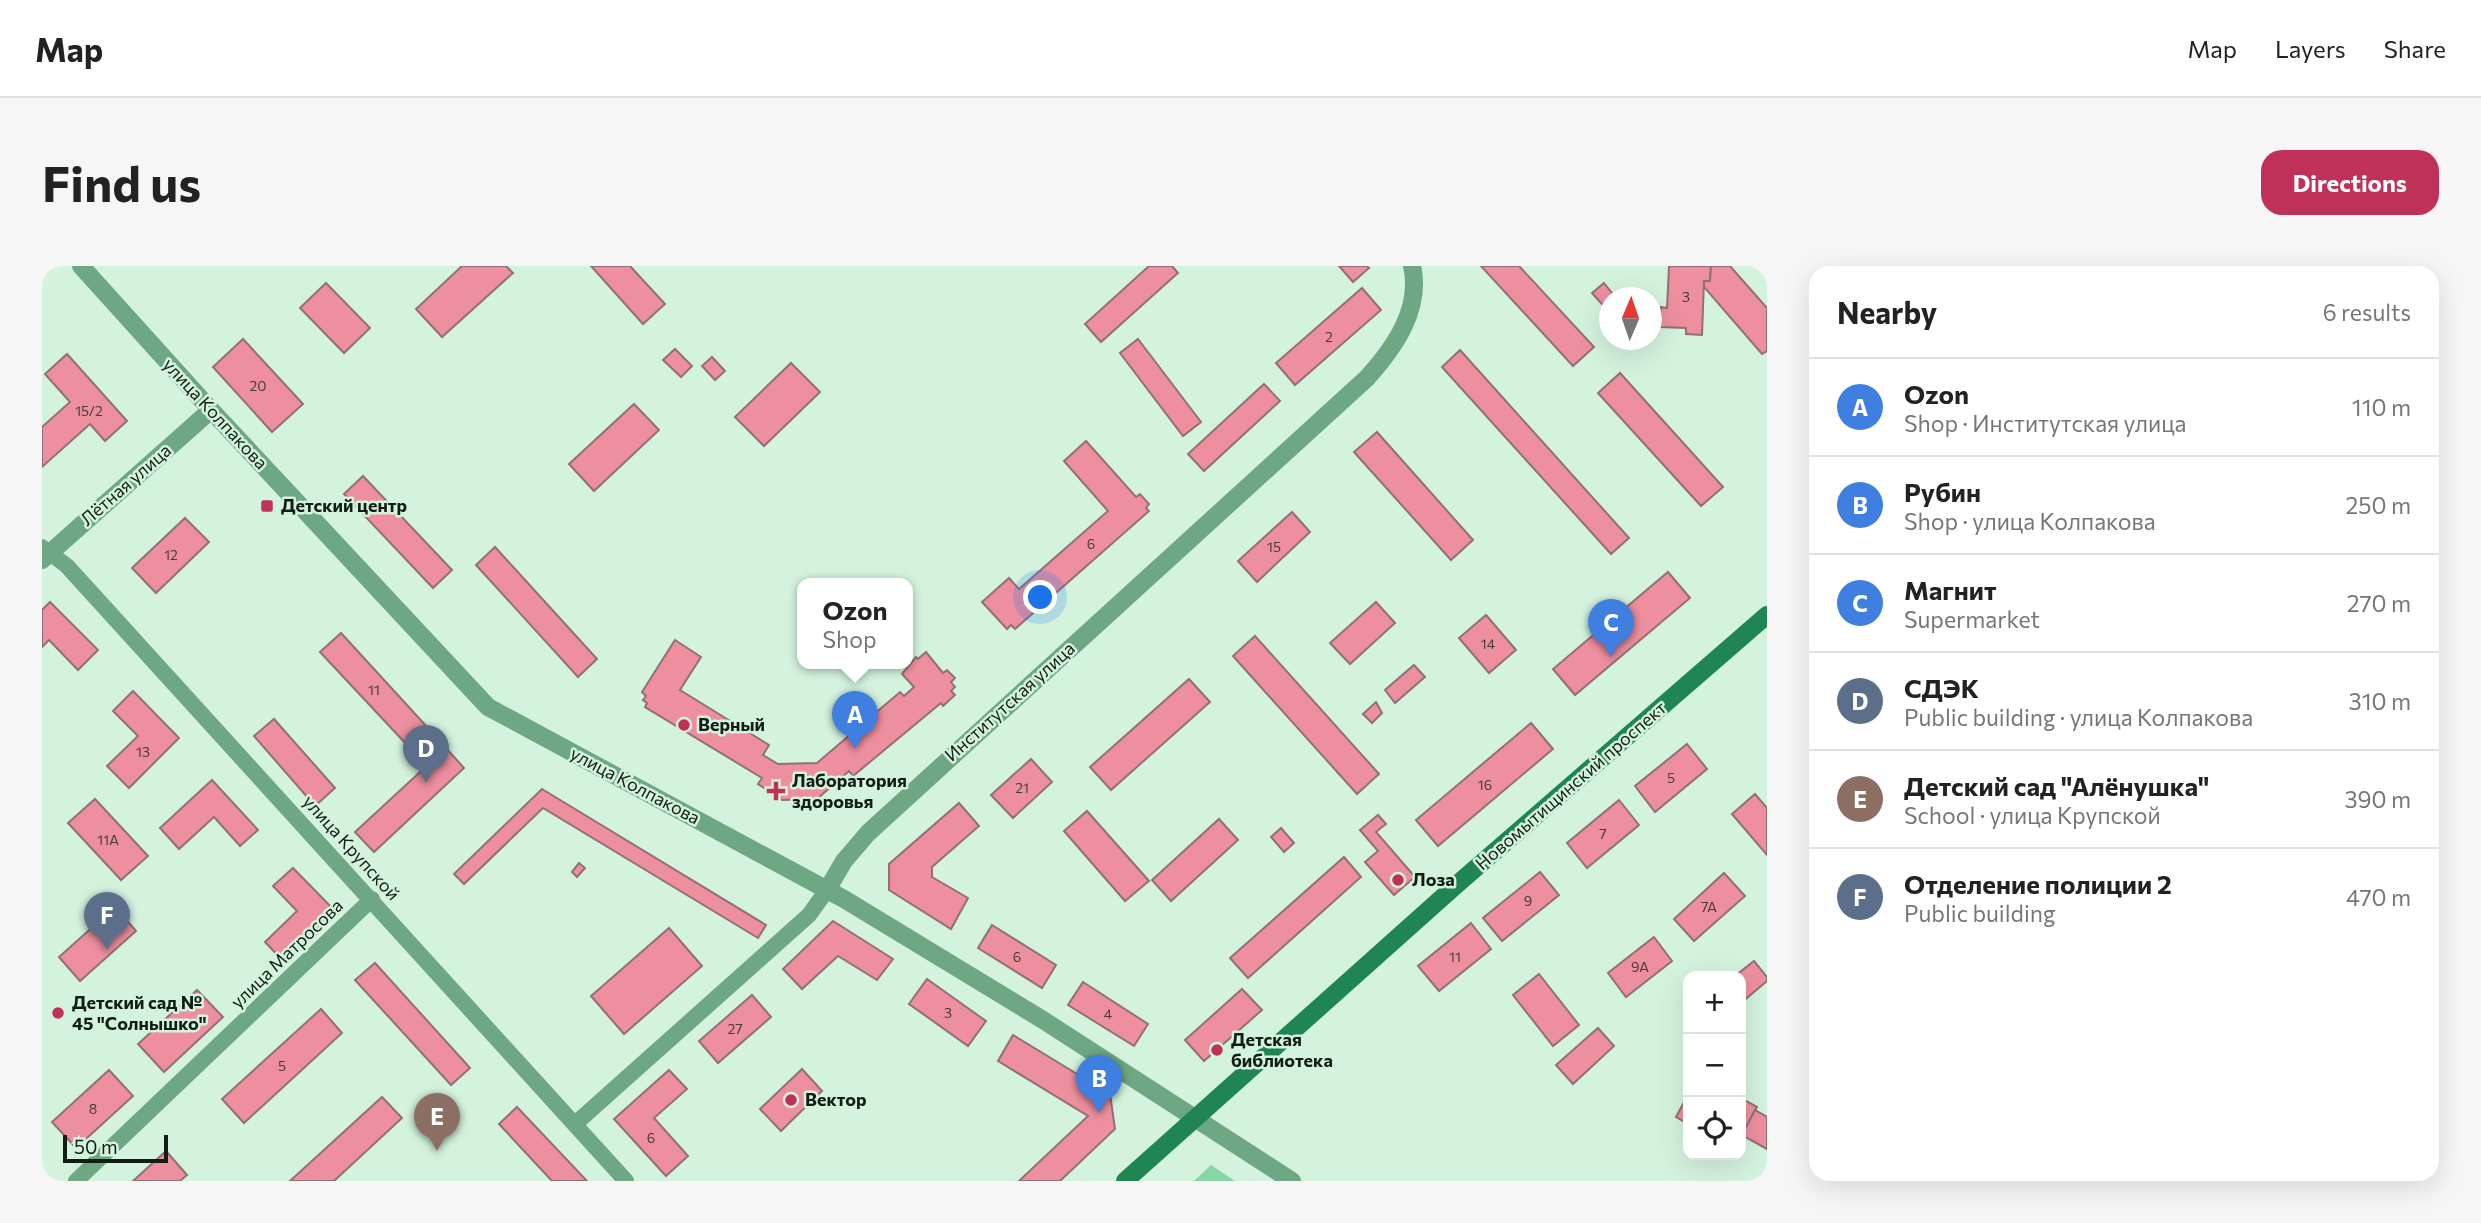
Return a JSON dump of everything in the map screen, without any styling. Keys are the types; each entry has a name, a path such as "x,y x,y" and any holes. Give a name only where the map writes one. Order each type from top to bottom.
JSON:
{"main road":[{"name":"Новомытищинский проспект","path":"1125,1181 1767,615"}],"street":[{"name":"улица Колпакова","path":"81,266 211,410 488,707 827,890 1054,1027 1292,1181"},
{"name":"Институтская улица","path":"575,1124 809,915 844,861 868,833 1367,378 1390,350 1407,319 1414,295 1412,266"},
{"name":"Лётная улица","path":"44,553 211,410"},
{"name":"улица Крупской","path":"44,553 67,566 626,1181"},
{"name":"улица Матросова","path":"76,1181 372,899"}],"green space":[{"path":"1211,1165 1235,1181 1194,1181"}],"building":[{"path":"462,266 506,266 513,273 442,337 416,309"},
{"path":"591,266 630,266 665,304 643,324"},
{"path":"1149,266 1172,266 1178,273 1101,342 1085,324"},
{"path":"1339,266 1367,266 1369,268 1353,282"},
{"path":"1481,266 1519,266 1594,347 1573,366"},
{"path":"1669,266 1711,266 1710,281 1704,281 1702,335 1686,334 1686,328 1662,327 1662,307 1667,308"},
{"path":"1711,266 1730,266 1767,308 1767,351 1762,354 1704,287 1704,281 1710,281"},
{"path":"326,283 370,328 344,353 300,308"},
{"path":"1599,287 1599,301 1592,293"},
{"path":"1362,288 1381,310 1295,385 1276,363"},
{"path":"243,339 303,404 272,432 213,367"},
{"path":"1138,339 1201,422 1183,436 1120,353"},
{"path":"675,349 692,366 681,377 663,360"},
{"path":"1460,350 1629,538 1611,554 1442,367"},
{"path":"67,354 127,421 105,441 90,424 42,467 42,427 70,402 45,374"},
{"path":"712,357 725,371 715,380 702,366"},
{"path":"791,363 820,392 764,446 735,417"},
{"path":"1620,373 1723,487 1701,506 1598,393"},
{"path":"1264,384 1280,401 1204,471 1188,454"},
{"path":"634,404 659,430 594,491 569,464"},
{"path":"1377,432 1473,540 1451,560 1354,452"},
{"path":"1086,441 1136,497 1140,494 1149,504 1146,508 1149,511 1015,629 1011,625 1007,629 982,602 1009,578 1019,589 1108,511 1064,461"},
{"path":"363,476 452,570 433,588 344,494"},
{"path":"1292,512 1310,532 1257,582 1238,561"},
{"path":"185,518 209,542 156,593 132,568"},
{"path":"495,547 597,659 578,677 476,565"},
{"path":"1668,572 1690,598 1575,695 1553,669"},
{"path":"50,602 98,650 78,670 49,640 42,647 42,610"},
{"path":"1376,602 1395,623 1350,664 1330,643"},
{"path":"1486,615 1516,650 1489,673 1459,638"},
{"path":"341,633 428,728 408,746 320,652"},
{"path":"1255,636 1379,774 1357,794 1233,656"},
{"path":"675,640 701,657 680,690 769,745 763,755 778,764 817,763 900,692 904,696 914,687 902,674 906,669 913,669 916,657 918,659 926,652 943,673 947,670 955,678 951,682 955,687 951,691 955,695 943,706 941,703 853,776 849,771 817,799 782,800 758,784 762,778 645,707 647,703 643,700 646,696 642,692"},
{"path":"1414,665 1425,677 1395,703 1385,690"},
{"path":"1189,679 1210,702 1111,790 1090,767"},
{"path":"133,691 179,738 129,788 107,766 138,736 113,711"},
{"path":"1376,702 1382,713 1372,723 1363,714"},
{"path":"274,719 335,788 315,806 254,736"},
{"path":"1531,723 1553,749 1438,846 1416,820"},
{"path":"1687,744 1707,769 1655,812 1635,786"},
{"path":"446,748 464,768 374,852 355,832"},
{"path":"1031,759 1052,782 1013,818 991,795"},
{"path":"212,780 258,830 240,846 214,817 179,849 160,828"},
{"path":"542,789 766,925 758,938 543,808 464,884 454,874"},
{"path":"1755,794 1767,808 1767,855 1732,814"},
{"path":"95,799 148,856 121,880 68,823"},
{"path":"1619,800 1639,825 1587,868 1567,843"},
{"path":"959,803 979,826 932,867 932,877 968,898 951,929 889,890 889,864"},
{"path":"1087,811 1149,881 1125,901 1064,831"},
{"path":"1378,815 1386,824 1376,832 1415,877 1394,895 1365,862 1378,851 1360,830"},
{"path":"1219,819 1238,840 1171,901 1152,880"},
{"path":"1281,828 1294,843 1284,852 1271,837"},
{"path":"1344,857 1361,877 1248,978 1230,958"},
{"path":"579,863 585,868 577,877 572,872"},
{"path":"293,868 338,914 285,963 265,942 297,911 273,886"},
{"path":"1540,872 1559,895 1502,941 1483,918"},
{"path":"1724,873 1745,896 1694,941 1674,919"},
{"path":"115,907 136,931 80,981 59,957"},
{"path":"833,921 893,959 877,980 838,956 802,989 783,969"},
{"path":"1471,923 1491,949 1439,991 1418,966"},
{"path":"992,925 1056,965 1042,988 978,948"},
{"path":"669,928 702,966 624,1034 591,996"},
{"path":"1654,937 1672,961 1626,997 1608,973"},
{"path":"1754,961 1767,977 1767,981 1746,999 1746,971 1741,971"},
{"path":"375,963 470,1068 451,1085 355,980"},
{"path":"1539,974 1579,1025 1553,1046 1513,995"},
{"path":"927,979 986,1021 968,1046 909,1004"},
{"path":"1083,982 1148,1024 1134,1046 1068,1005"},
{"path":"1242,989 1262,1010 1204,1061 1185,1040"},
{"path":"197,990 223,1017 164,1072 138,1044"},
{"path":"752,995 771,1017 718,1063 699,1041"},
{"path":"321,1009 342,1033 244,1123 222,1099"},
{"path":"1598,1028 1614,1046 1573,1084 1556,1065"},
{"path":"1013,1035 1110,1094 1115,1129 1060,1181 1019,1181 1088,1116 998,1061"},
{"name":"Вектор","path":"802,1069 822,1091 781,1131 760,1109"},
{"path":"109,1070 133,1096 76,1148 52,1122"},
{"path":"669,1070 687,1089 654,1118 688,1156 666,1176 614,1119"},
{"path":"382,1097 402,1118 334,1181 290,1181"},
{"path":"1746,1101 1757,1107 1746,1128"},
{"path":"1683,1104 1683,1121 1676,1117"},
{"path":"517,1107 587,1181 552,1181 499,1124"},
{"path":"1755,1110 1767,1117 1767,1149 1746,1137 1746,1127"},
{"path":"166,1151 187,1175 180,1181 133,1181"}],"place":[{"name":"Детский центр","path":"267,506"},
{"name":"Магнит","path":"1611,657"},
{"name":"Верный","path":"684,725"},
{"name":"Ozon","path":"855,749"},
{"name":"СДЭК","path":"426,783"},
{"name":"Лаборатория здоровья","path":"776,791"},
{"name":"Лоза","path":"1398,880"},
{"name":"Отделение полиции 2","path":"107,950"},
{"name":"Детский сад № 45 \"Солнышко\"","path":"58,1013"},
{"name":"Детская библиотека","path":"1217,1050"},
{"name":"Вектор","path":"791,1100"},
{"name":"Рубин","path":"1099,1113"},
{"name":"Детский сад \"Алёнушка\"","path":"437,1151"}]}
